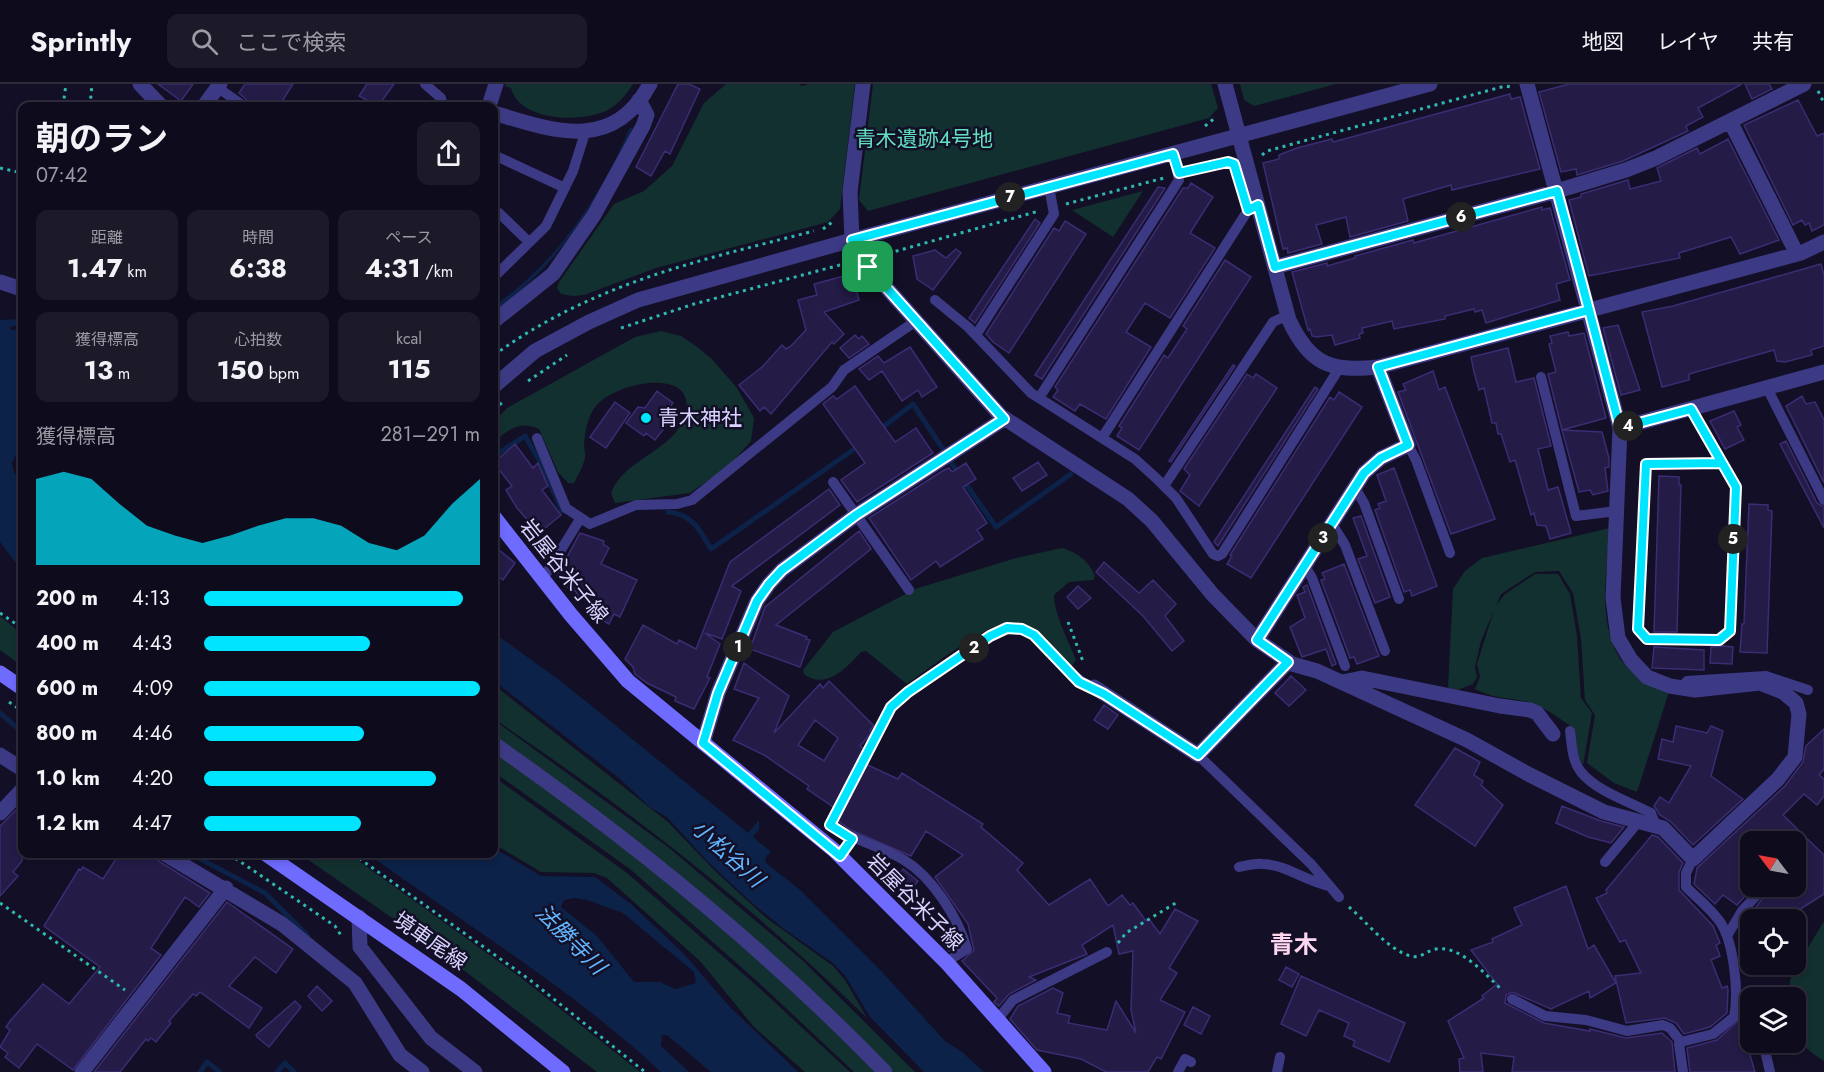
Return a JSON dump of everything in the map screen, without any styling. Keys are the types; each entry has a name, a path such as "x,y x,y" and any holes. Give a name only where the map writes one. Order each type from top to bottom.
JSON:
{"main road":[{"name":"岩屋谷米子線","path":"498,521 628,681 840,856 946,962 1044,1072"},
{"path":"0,673 18,685"},
{"name":"境車尾線","path":"272,858 461,989 563,1072"}],"street":[{"path":"140,84 157,102"},
{"path":"490,102 496,84"},
{"path":"498,114 554,131 585,133 609,125 630,111 650,84"},
{"path":"863,84 850,192 852,240 868,267 1004,419 1128,499 1152,521 1213,595 1257,640 1288,662 1342,682 1467,740 1604,812 1663,828 1693,859 1778,779 1795,757 1799,714 1796,703 1783,692 1760,683 1695,690 1681,688 1647,676 1631,660 1618,638 1613,598 1620,428 1557,191 1522,88"},
{"path":"1225,84 1288,315 1301,345 1324,363 1348,370 1378,367 1797,254 1824,242"},
{"path":"498,383 535,351 589,322 638,300 1430,84"},
{"path":"1275,267 1557,191 1656,158 1804,84"},
{"path":"207,102 219,86"},
{"path":"498,318 553,274 594,215 647,115 639,100"},
{"path":"1730,121 1797,254"},
{"path":"0,282 18,288"},
{"path":"1257,640 1364,473 1381,458 1408,445 1378,367"},
{"path":"1620,428 1824,372"},
{"path":"703,743 718,693 757,601 782,570 856,515 1004,419"},
{"path":"1094,687 1198,755 1288,662"},
{"path":"1342,682 1362,678 1530,710 1537,713 1553,734"},
{"path":"498,747 578,802 657,864 771,961 885,1072"},
{"path":"0,755 18,766"},
{"path":"0,813 18,794"},
{"path":"172,858 226,888 282,924 355,983 400,1055 422,1072"},
{"path":"82,1072 226,888"},
{"path":"359,918 360,947 457,1068 475,1072"}],"lane":[{"path":"425,84 441,98 442,102"},
{"path":"219,86 239,102"},
{"path":"498,273 546,226 580,153 585,133"},
{"path":"1039,398 1179,180 1173,154"},
{"path":"498,157 565,188"},
{"path":"976,335 1054,214 1049,187"},
{"path":"1102,438 1248,210 1258,205"},
{"path":"499,213 529,243"},
{"path":"935,300 976,335 1039,398 1135,459 1176,498 1213,554 1222,554 1340,367"},
{"path":"1164,486 1273,322 1288,315"},
{"path":"537,438 566,508 579,519 590,524 636,505 677,504 703,494 832,387 844,370 916,321"},
{"path":"1541,377 1576,516 1617,511"},
{"path":"1767,388 1824,500"},
{"path":"1691,409 1736,487 1730,631 1719,640 1647,639 1638,629 1646,464 1722,463"},
{"path":"1408,445 1450,553"},
{"path":"833,482 909,590"},
{"path":"1355,488 1364,503 1399,599"},
{"path":"543,579 579,519"},
{"path":"1332,524 1345,545 1385,651"},
{"path":"1305,566 1312,578 1345,666"},
{"path":"908,692 990,636 1007,628 1022,629 1034,635 1074,678 1094,687"},
{"path":"1681,688 1687,681 1766,676 1808,690"},
{"path":"1570,731 1573,754 1582,773 1603,788 1651,813 1656,826"},
{"path":"1198,755 1290,843 1339,897"},
{"path":"1605,861 1639,821"},
{"path":"830,825 852,839 853,837 902,858 923,875 947,908 967,949 946,962"},
{"path":"840,856 852,839"},
{"path":"1681,1042 1713,1034 1734,1017 1736,1007 1727,936 1721,922 1686,887 1686,873 1693,859"},
{"path":"1239,867 1262,863 1272,865 1318,884 1330,886"},
{"path":"1727,936 1742,911 1755,897"},
{"path":"997,1020 1013,1000 1107,952"},
{"path":"1512,999 1545,1016 1586,1020 1627,1030 1663,1025 1670,1028 1681,1042"},
{"path":"1736,1007 1740,1008"},
{"path":"1681,1042 1679,1044 1683,1072"},
{"path":"1765,1053 1770,1072"},
{"path":"1277,1072 1280,1057"},
{"path":"1178,1072 1185,1059 1191,1062"}],"path":[{"path":"64,102 66,84"},
{"path":"90,102 92,84"},
{"path":"1259,158 1267,151 1505,86 1522,88"},
{"path":"1196,128 1209,124 1220,111"},
{"path":"884,255 1179,173 1228,162 1236,167"},
{"path":"0,168 18,172"},
{"path":"881,262 884,255 882,248"},
{"path":"616,330 694,304 842,264 854,270"},
{"path":"525,383 574,351"},
{"path":"498,406 507,398"},
{"path":"0,613 18,625"},
{"path":"1068,622 1094,687"},
{"path":"830,825 891,707 908,692"},
{"path":"359,858 538,986 645,1072"},
{"path":"1339,897 1396,949 1418,957 1434,949 1445,949 1472,963 1512,999"},
{"path":"1107,952 1126,933 1179,901"},
{"path":"0,903 139,1000"}],"green space":[{"path":"506,84 633,84 614,106 606,111 594,115 566,118 537,113 525,107 516,99 511,88 505,86"},
{"path":"726,84 799,84 802,86 855,84 840,209 828,222 656,268 584,295 561,294 557,288 559,282 614,204 644,191 672,166 704,103"},
{"name":"青木遺跡4号地","path":"873,84 1211,84 1218,108 1209,118 868,211 859,200"},
{"path":"1240,84 1336,84 1254,106 1244,100"},
{"path":"1143,191 1113,237 1072,210"},
{"path":"661,331 681,336 711,358 737,388 754,418 751,441 730,465 690,493 615,503 611,493 618,481 637,462 671,437 685,415 686,400 680,389 668,384 637,385 620,390 606,397 596,406 586,429 584,461 574,483 568,483 558,472 539,429 532,426 520,426 509,430 498,439 498,418 507,408 635,337"},
{"path":"1610,528 1605,600 1610,636 1616,652 1631,671 1669,692 1637,792 1614,783 1587,763 1595,715 1585,700 1581,639 1573,593 1559,571 1535,572 1501,594 1481,641 1475,667 1477,677 1473,684 1458,690 1448,688 1453,589 1465,571 1482,558"},
{"path":"1062,548 1082,558 1095,576 1093,580 1069,582 1054,595 1059,619 1076,660 1071,667 1037,632 1019,624 1009,623 999,625 972,639 907,684 866,651 861,652 836,675 828,678 812,679 804,674 803,670 833,632 915,589 1016,558"},
{"path":"1535,574 1558,574 1570,594 1577,636 1581,698 1592,713 1583,765 1577,753 1574,728 1538,706 1494,696 1475,689 1480,677 1477,664 1495,607 1504,595"},
{"path":"0,616 18,631 18,663 0,650"},
{"path":"498,688 668,822 714,870 765,917 833,966 845,980 867,1018 737,900 599,792 498,720"},
{"path":"498,723 668,847 802,960 915,1072 893,1072 800,980 702,894 498,739"},
{"path":"498,752 580,809 766,964 877,1072 854,1072 758,982 630,869 498,775"},
{"path":"498,780 627,873 756,985 850,1072 805,1072 754,1027 700,961 607,878 594,873 541,872 498,846"},
{"path":"306,858 355,858 520,977 640,1072 597,1072 424,940"},
{"path":"1824,921 1824,1061 1806,1047 1806,987 1789,987 1792,975 1806,975 1806,951"}],"water":[{"path":"630,127 633,129 619,156 591,206 575,229 539,272 498,308 498,303 537,270 557,249 591,203"},
{"path":"18,319 18,326 10,327 11,330 18,329 18,451 12,463 18,478 18,566 0,542 0,320"},
{"name":"小松谷川","path":"498,636 562,682 748,833 759,820 759,829 753,837 771,852 765,858 766,863 799,889 883,973 946,1042 961,1051 984,1072 924,1072 870,1017 846,977 833,963 784,929 752,903 708,862 667,817 651,808 620,779 498,684"},
{"name":"法勝寺川","path":"498,850 541,876 595,877 631,904 685,955 729,1006 798,1072 711,1072 667,1035 662,1035 661,1046 689,1072 661,1072 591,1013 518,958 374,858 498,858","holes":["574,898 587,900 623,913 694,972 696,983 675,989 660,982 634,982 597,936 561,907 564,900"]}],"building":[{"path":"158,84 193,84 181,101"},
{"path":"245,84 293,84 282,102 249,102 239,93"},
{"path":"367,84 394,84 381,102 370,102 359,96"},
{"path":"678,84 689,84 700,89 670,154 665,151 651,176 636,167"},
{"path":"1569,84 1742,84 1698,108 1703,117 1686,126 1688,131 1623,161 1577,175 1576,169 1561,172 1539,92"},
{"path":"1745,84 1769,84 1772,89 1752,99"},
{"path":"1510,94 1511,99 1520,97 1540,169 1452,190 1451,185 1403,199 1408,221 1350,237 1346,217 1316,225 1322,244 1288,253 1287,248 1283,249 1263,163 1279,159 1279,155 1297,148 1332,139 1333,142"},
{"path":"1798,100 1817,136 1824,133 1824,225 1812,231 1809,223 1805,225 1802,220 1793,225 1744,125"},
{"path":"1728,139 1779,240 1740,254 1731,237 1679,253 1680,258 1589,276 1569,200 1581,197 1581,194 1628,180 1630,189 1661,181 1657,168 1697,148 1700,154"},
{"path":"1191,183 1213,197 1190,233 1215,248 1170,318 1145,303 1126,332 1151,347 1106,419 1080,404 1075,411 1053,397 1058,390 1055,387 1183,188 1188,188"},
{"path":"1158,187 1165,188 1042,379 1035,375"},
{"path":"1542,207 1542,210 1550,208 1570,280 1556,284 1560,300 1486,323 1482,310 1475,312 1474,309 1445,316 1445,319 1394,329 1392,321 1362,328 1363,333 1359,334 1360,338 1335,345 1332,335 1316,337 1312,336 1310,329 1308,330 1292,272 1327,263 1327,266 1413,240 1414,243"},
{"path":"1035,219 1040,223 975,323 969,318"},
{"path":"1065,221 1086,234 1009,353 986,334 1054,228 1059,231"},
{"path":"956,249 961,253 933,290 917,279 913,256 935,250 946,258"},
{"path":"1225,260 1251,277 1139,450 1117,436 1122,428 1119,426 1164,355 1168,358 1187,329 1183,326"},
{"path":"1821,264 1824,275 1824,346 1811,350 1812,355 1785,362 1777,361 1774,350 1689,374 1689,380 1662,387 1642,312 1673,306"},
{"path":"848,275 849,279 853,278 859,300 824,312 844,334 834,344 832,342 771,414 764,407 760,411 739,385 762,367 782,345 786,349 791,346 806,330 798,300 817,295 814,284"},
{"path":"1618,325 1640,390 1621,395 1603,328"},
{"path":"1568,332 1569,336 1584,333 1606,418 1562,430 1548,374 1556,372 1549,344 1552,343 1550,336"},
{"path":"855,335 859,339 862,336 869,344 849,358 840,348"},
{"path":"910,347 937,387 922,397 918,390 902,401 882,371 869,380 859,369 878,356 884,363"},
{"path":"1508,348 1516,382 1534,378 1551,446 1538,449 1548,490 1558,487 1571,533 1550,539 1546,526 1537,525 1534,513 1531,515 1515,460 1510,462 1501,434 1498,434 1496,423 1492,423 1484,388 1479,390 1474,372 1471,357"},
{"path":"1233,365 1235,366 1171,462 1169,461"},
{"path":"1433,371 1439,390 1445,387 1495,519 1451,534 1398,392 1406,390 1403,384"},
{"path":"1247,374 1253,378 1256,374 1277,388 1199,506 1180,491 1190,475 1184,469"},
{"path":"855,386 895,442 916,428 933,453 857,502 841,480 865,463 823,404 833,396 837,399"},
{"path":"1315,387 1318,389 1218,546 1214,542"},
{"path":"657,391 673,403 661,419 666,426 655,440 646,433 644,436 626,423 638,407 645,408"},
{"path":"1339,392 1362,407 1251,578 1227,564 1232,556 1230,555 1330,397 1334,400"},
{"path":"1802,396 1806,404 1815,402 1824,420 1824,483 1786,406"},
{"path":"615,402 630,413 606,448 590,437"},
{"path":"1734,411 1741,425 1737,427 1744,440 1725,449 1710,421"},
{"path":"1562,430 1602,432 1609,458 1609,467 1605,468 1608,491 1593,495 1590,490 1579,492"},
{"path":"1786,441 1817,503 1824,507 1824,528 1780,444"},
{"path":"515,444 533,468 538,463 548,486 542,490 561,515 539,533 517,508 506,490 512,486 498,468 498,459"},
{"path":"1038,462 1047,475 1022,491 1013,478"},
{"path":"966,463 976,479 963,487 987,523 977,530 983,539 940,567 936,561 911,580 869,518 944,470 949,468 952,472"},
{"path":"1394,468 1437,586 1412,596 1410,590 1404,592 1375,510 1380,508 1378,504 1386,501 1377,475"},
{"path":"1659,476 1679,477 1679,485 1681,485 1677,632 1654,632"},
{"path":"829,489 840,505 732,586 741,591 722,639 705,633 720,644 707,677 710,678 694,709 675,701 676,697 647,683 635,674 633,667 625,659 643,625 677,644 679,640 696,649 730,562"},
{"path":"1749,504 1768,505 1768,510 1772,511 1767,653 1740,652 1742,624 1744,624"},
{"path":"1361,516 1390,597 1375,603 1358,559 1367,556 1353,518"},
{"path":"859,531 871,549 776,625 810,640 800,667 750,649 765,607"},
{"path":"580,533 604,541 603,544 609,548 601,564 637,580 620,617 614,614 609,624 593,615 598,605 576,594 577,592 565,586 567,581 557,576"},
{"path":"498,549 515,563 503,580 498,576"},
{"path":"1104,562 1139,593 1153,580 1176,604 1165,616 1184,641 1172,651 1143,616 1096,572"},
{"path":"1344,564 1379,656 1357,664 1354,657 1350,658 1321,580 1325,579 1322,573"},
{"path":"1307,585 1336,664 1332,666 1326,649 1302,657 1290,627 1305,618 1297,595 1305,592 1303,587"},
{"path":"1078,586 1091,598 1078,609 1067,597"},
{"path":"1654,647 1704,650 1704,670 1652,668"},
{"path":"1711,647 1733,647 1732,664 1710,663"},
{"path":"744,663 789,696 774,733 820,684 823,688 829,681 874,726 870,730 872,732 860,746 864,749 857,760 898,779 902,773 983,824 981,827 1023,863 1017,870 1049,905 1090,879 1108,906 1122,895 1130,905 1133,903 1146,921 1149,919 1160,934 1175,909 1198,921 1169,968 1177,973 1160,1000 1185,1012 1161,1059 1157,1057 1148,1072 1106,1072 1081,1059 1037,1050 1010,1019 1018,1006 1053,988 1063,993 1057,1013 1070,1016 1068,1023 1107,1030 1116,1001 1136,1033 1131,1010 1133,951 1119,954 1113,925 1082,945 1087,954 1029,977 1036,980 1009,994 999,1006 994,1002 997,998 962,961 974,950 968,924 935,877 963,855 926,831 911,856 851,830 834,818 839,811 807,789 809,786 764,755 733,740 759,698 734,689","holes":["815,720 838,738 824,761 798,745"]},
{"path":"1291,676 1306,690 1289,706 1275,693"},
{"path":"1104,705 1118,715 1108,729 1094,720"},
{"path":"1676,726 1707,733 1711,726 1723,731 1711,776 1743,799 1693,845 1670,821 1660,815 1654,806 1660,797 1669,803 1691,766 1658,759 1662,739 1673,742"},
{"path":"1824,729 1824,769 1819,775 1824,779 1824,796 1817,805 1804,794 1783,815 1799,831 1740,831 1740,897 1744,897 1737,905 1723,895 1715,904 1694,884 1697,868 1785,786 1803,762 1806,746"},
{"path":"1455,748 1480,762 1474,775 1483,781 1481,785 1503,805 1475,846 1415,805"},
{"path":"1562,806 1624,827 1611,843 1588,837 1556,823"},
{"path":"18,808 18,858 22,858 22,861 13,872 18,876 0,896 0,826"},
{"path":"1652,835 1658,837 1683,863 1679,872 1679,890 1713,926 1720,943 1716,945 1720,956 1711,960 1722,988 1727,986 1728,989 1727,1013 1710,1027 1684,1034 1676,1023 1665,1018 1626,1023 1615,976 1641,973 1625,940 1620,942 1596,898 1607,893 1606,890"},
{"path":"1806,837 1824,855 1824,894 1800,909 1755,909 1764,897 1806,897"},
{"path":"116,858 156,858 210,893 199,907 185,897 151,948 161,955 73,1070 37,1044 19,1068 5,1057 8,1053 0,1047 10,1030 6,1027 10,1021 43,984 69,1004 100,967 44,926 79,869 83,867 103,879"},
{"path":"903,869 918,881 910,891 895,878"},
{"path":"1566,886 1588,949 1594,945 1616,983 1590,998 1589,991 1551,1009 1512,992 1506,995 1505,1003 1544,1023 1590,1031 1590,1029 1626,1038 1662,1033 1672,1042 1675,1072 1512,1072 1514,1057 1481,1053 1483,1072 1460,1072 1459,1059 1464,1058 1448,1021 1484,998 1482,996 1497,984 1471,950 1493,942 1492,939 1522,925 1514,908"},
{"path":"227,902 293,949 276,973 255,957 229,986 262,1008 249,1028 200,992 196,996 193,994 169,1021 171,1023 156,1042 151,1038 148,1041 146,1039 120,1072 94,1072"},
{"path":"953,932 958,946 949,951 940,940"},
{"path":"1286,967 1299,974 1292,987 1279,980"},
{"path":"1301,976 1405,1023 1389,1062 1353,1046 1355,1041 1344,1036 1349,1023 1319,1010 1306,1036 1281,1024"},
{"path":"317,986 332,1001 322,1011 308,996"},
{"path":"295,1001 301,1007 269,1047 256,1035"},
{"path":"1193,1007 1210,1016 1201,1034 1184,1025"},
{"path":"1740,1019 1740,1053 1749,1053 1755,1072 1690,1072 1687,1048 1717,1040"}],"waterway":[{"path":"879,430 913,404 943,449"},
{"path":"498,453 525,436 542,465 562,511"},
{"path":"668,512 683,516 694,524 711,549 860,445"},
{"path":"952,464 996,527 1071,474"},
{"path":"0,713 18,729"},
{"path":"199,858 265,893 308,936"},
{"path":"200,1072 207,1062 220,1072"},
{"path":"277,1072 285,1063 294,1072"}],"place":[{"name":"青木神社","path":"646,418"}],"district":[{"name":"青木","path":"1294,944"}],"route":[{"path":"868,267 852,240 1173,154 1179,173 1228,162 1234,164 1248,210 1258,205 1275,267 1557,191 1605,369 1620,428 1691,409 1736,487 1730,631 1719,640 1647,639 1638,629 1646,464 1722,463 1691,409 1620,428 1589,310 1378,367 1408,445 1381,458 1364,473 1257,640 1288,662 1281,673 1198,755 1094,687 1079,682 1034,635 1022,629 1007,628 990,636 908,692 891,707 830,825 852,839 840,856 703,743 718,693 757,601 782,570 856,515 1004,419 868,267"}]}
